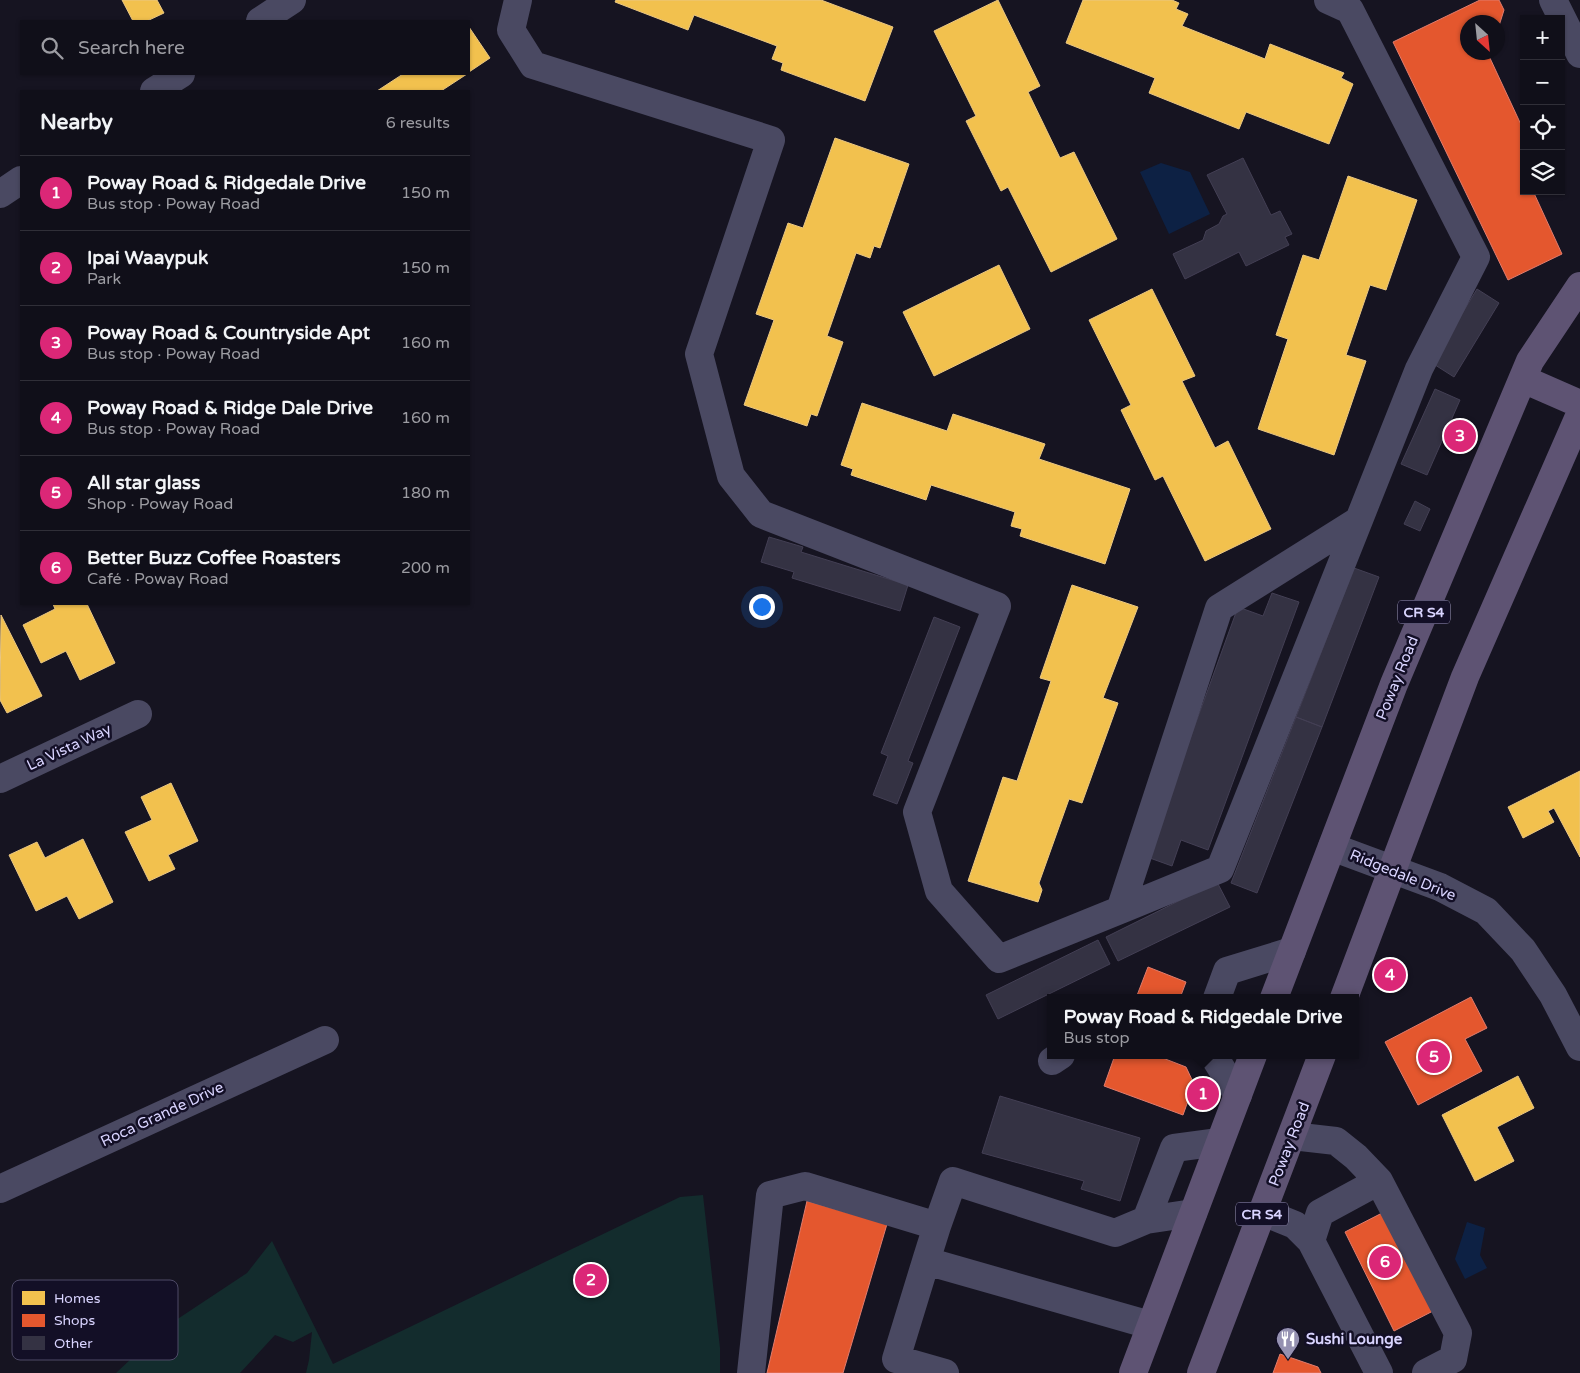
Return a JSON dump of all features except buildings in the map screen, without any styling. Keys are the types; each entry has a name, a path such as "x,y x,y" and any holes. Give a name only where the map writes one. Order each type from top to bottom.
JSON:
{"main road":[{"name":"Poway Road","path":"1276,994 1394,684 1530,362 1580,286"},
{"path":"1523,379 1580,404"},
{"path":"1346,994 1465,677 1580,414"},
{"path":"1133,1373 1252,1059"},
{"name":"Poway Road","path":"1202,1373 1321,1059"}],"street":[{"path":"262,20 292,0"},
{"path":"518,0 511,30 533,65 772,140 699,354 731,476 761,514 996,606 917,812 939,892 1000,959 1220,869 1419,369 1476,257 1350,10 1328,0"},
{"path":"1553,0 1580,54"},
{"path":"156,90 179,75"},
{"path":"0,194 20,181"},
{"path":"1120,910 1220,608 1359,520"},
{"name":"La Vista Way","path":"0,780 138,714"},
{"name":"Ridgedale Drive","path":"1332,847 1440,887 1486,911 1523,950 1553,994 1580,1048"},
{"path":"1218,994 1227,971 1292,951"},
{"name":"Roca Grande Drive","path":"0,1189 325,1040"},
{"path":"1215,1059 1238,1095"},
{"path":"1292,1136 1336,1142 1356,1157 1378,1181 1458,1333 1453,1359 1426,1373"},
{"path":"1146,1220 1174,1148 1219,1142"},
{"path":"945,1373 896,1359 937,1226 953,1181 1115,1233 1146,1220 1192,1213"},
{"path":"1311,1241 1320,1212 1378,1181"},
{"path":"751,1373 770,1195 805,1186 937,1226"},
{"path":"1263,1212 1295,1224 1311,1241 1379,1373"},
{"path":"926,1261 1150,1325"}],"green space":[{"path":"703,1195 720,1348 720,1373 306,1373 312,1332 293,1342 275,1335 240,1373 116,1373 130,1360 178,1360 178,1319 247,1273 272,1241 333,1364 680,1197"}],"water":[{"path":"1161,163 1190,172 1210,214 1169,234 1140,172"},
{"path":"1467,1222 1485,1228 1480,1255 1487,1268 1465,1279 1455,1259"}],"place":[{"name":"Poway Road & Countryside Apt","path":"1460,436"},
{"name":"Poway Road & Ridge Dale Drive","path":"1390,975"},
{"name":"All star glass","path":"1434,1057"},
{"name":"Poway Road & Ridgedale Drive","path":"1203,1094"},
{"name":"Better Buzz Coffee Roasters","path":"1385,1262"},
{"name":"Ipai Waaypuk","path":"591,1280"},
{"name":"Sushi Lounge","path":"1288,1360"}]}
